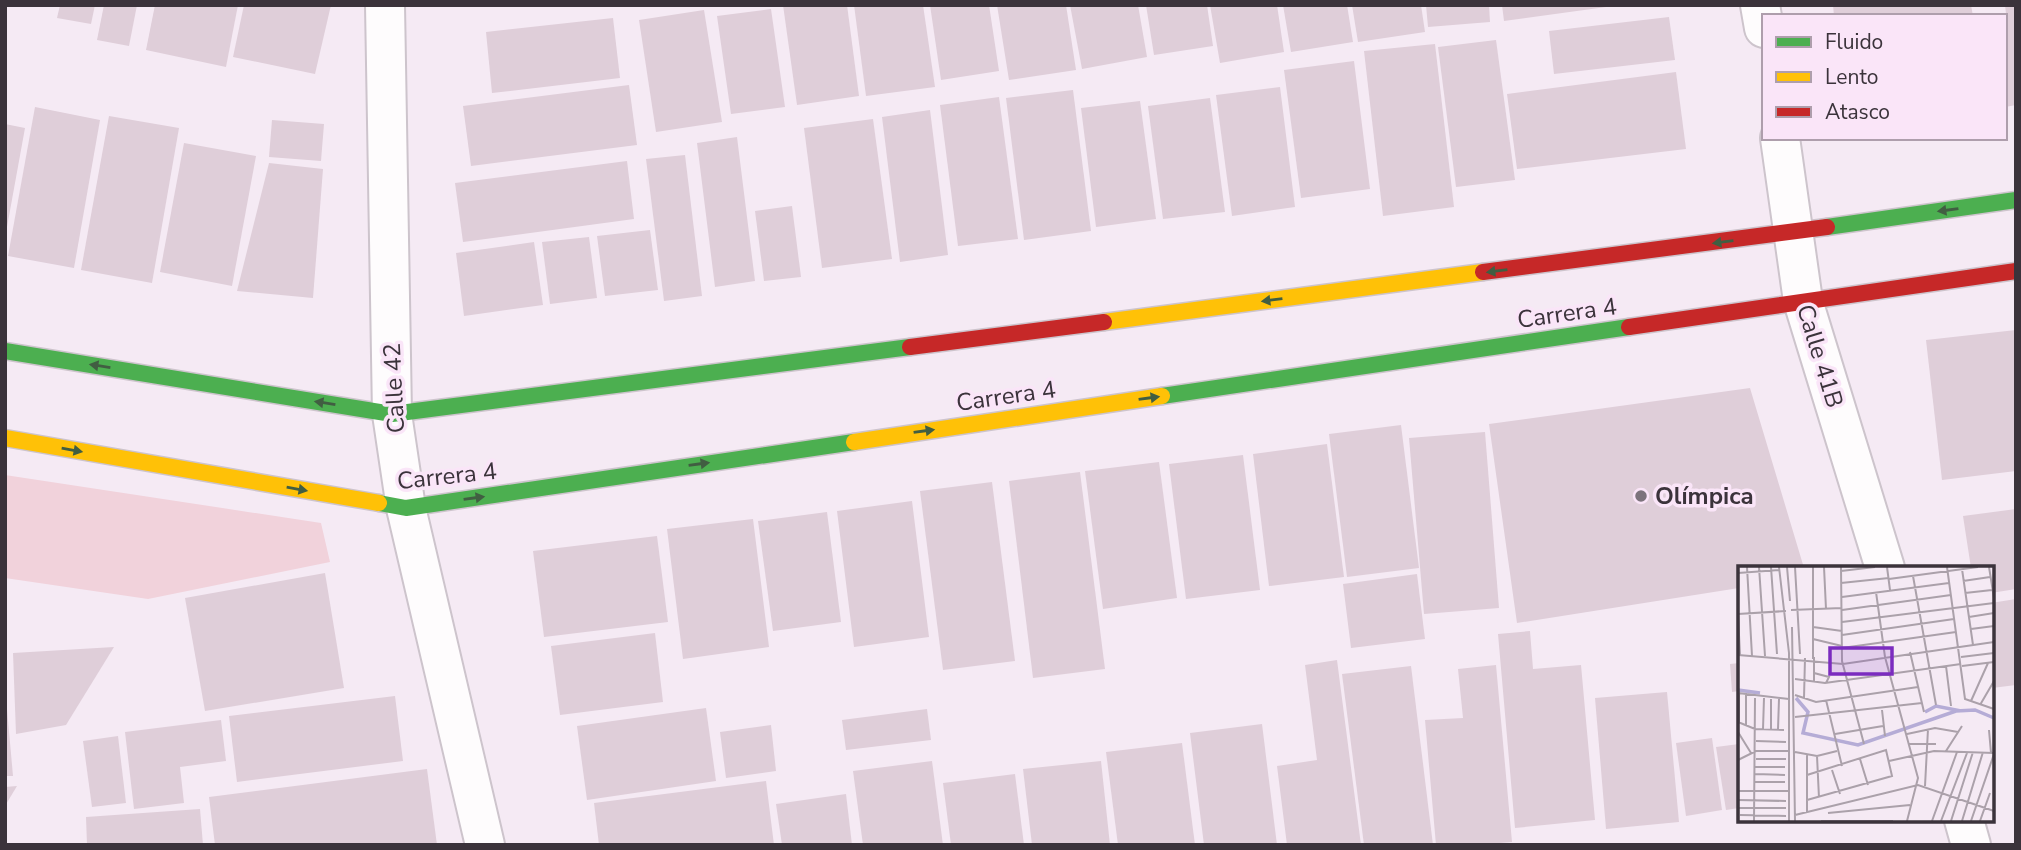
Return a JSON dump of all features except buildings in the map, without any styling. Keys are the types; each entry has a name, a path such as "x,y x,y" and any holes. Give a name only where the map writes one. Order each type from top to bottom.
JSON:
{"street":[{"name":"Calle 42","path":"385,5 392,414 407,508 485,845"},
{"name":"Calle 41B","path":"1780,140 1802,301 1884,566"},
{"name":"Carrera 4","path":"5,351 392,414 1794,232 2016,200"},
{"name":"Carrera 4","path":"5,438 407,508 2016,271"},
{"path":"1965,822 1971,845"}],"shaded area":[{"path":"5,475 321,523 330,562 148,599 5,578"}],"traffic: fast":[{"path":"1827,227 2016,200"},
{"path":"1162,396 1629,327"},
{"path":"5,351 392,414 910,347"},
{"path":"379,503 406,508 854,442"}],"traffic: slow":[{"path":"1104,322 1483,272"},
{"path":"854,442 1162,396"},
{"path":"5,438 379,503"}],"traffic: jam":[{"path":"1483,272 1827,227"},
{"path":"1629,327 2016,271"},
{"path":"910,347 1104,322"}],"place":[{"name":"Olímpica","path":"1641,496"}]}
